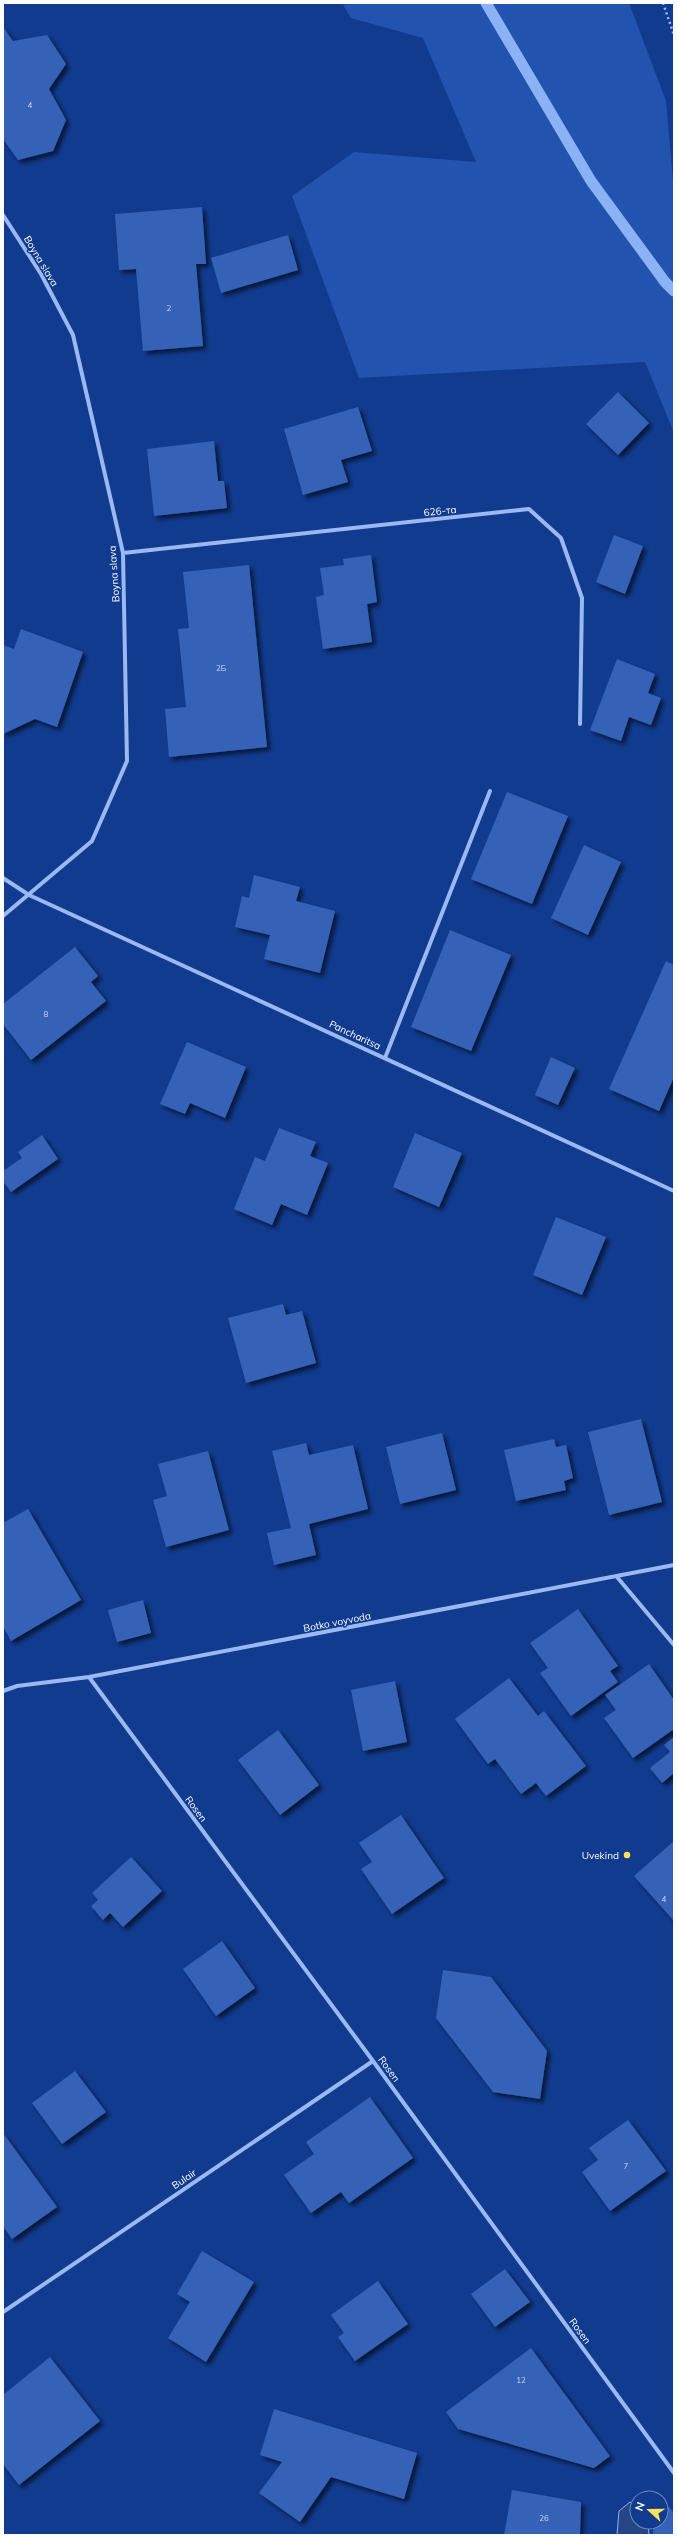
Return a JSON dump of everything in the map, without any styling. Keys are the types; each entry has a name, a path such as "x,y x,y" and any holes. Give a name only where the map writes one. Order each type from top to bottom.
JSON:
{"street":[{"name":"Boyna slava","path":"3,215 41,274 73,335 123,553 127,761 92,841 3,916"},
{"name":"626-та","path":"123,553 529,509 561,538 582,598 580,724"},
{"path":"385,1058 490,791"},
{"name":"Pancharitsa","path":"3,878 29,895 674,1191"},
{"name":"Botko voyvoda","path":"3,1691 17,1686 89,1677 674,1565"},
{"path":"617,1577 674,1645"},
{"name":"Rosen","path":"89,1677 373,2061 674,2473"},
{"name":"Bulair","path":"3,2312 373,2061"}],"path":[{"path":"663,3 674,35"}],"shaded area":[{"path":"342,3 629,3 666,101 674,192 674,433 645,362 359,378 292,196 354,152 476,162 423,38 351,18"},
{"path":"629,2503 629,2530 649,2530 649,2535 617,2535 619,2511"}],"building":[{"path":"3,27 13,41 47,35 66,64 49,89 66,120 53,151 18,160 3,139"},
{"path":"202,207 206,264 196,264 203,346 143,351 136,269 119,270 115,214"},
{"path":"288,235 298,270 221,293 211,258"},
{"path":"618,392 649,423 618,455 586,424"},
{"path":"358,407 372,451 341,460 348,482 303,495 284,429"},
{"path":"214,441 218,481 224,481 227,508 154,516 147,449"},
{"path":"614,535 643,546 625,594 596,582"},
{"path":"371,555 377,602 367,604 372,642 323,649 316,597 324,595 320,568 344,565 343,559"},
{"path":"249,565 267,747 169,757 165,709 186,707 178,629 189,628 183,572"},
{"path":"21,629 83,652 57,727 35,719 3,734 3,645 14,649"},
{"path":"617,659 655,674 648,693 661,698 651,725 629,717 621,741 590,730"},
{"path":"507,792 568,816 532,904 471,879"},
{"path":"584,845 621,862 588,935 551,918"},
{"path":"254,875 300,887 296,901 335,911 320,973 264,959 270,935 235,927 242,896 249,898"},
{"path":"450,930 511,955 471,1051 411,1027"},
{"path":"75,947 98,976 91,982 106,1001 31,1060 3,1024 3,1004"},
{"path":"666,961 674,965 674,1077 659,1111 609,1089"},
{"path":"187,1042 246,1067 225,1118 190,1103 185,1114 160,1104"},
{"path":"551,1057 575,1068 558,1105 535,1095"},
{"path":"279,1128 316,1142 310,1156 328,1163 307,1215 281,1204 272,1225 234,1209 255,1157 265,1161"},
{"path":"415,1133 462,1153 439,1207 393,1187"},
{"path":"42,1135 58,1159 11,1192 3,1181 3,1171 22,1158 18,1152"},
{"path":"556,1217 606,1237 582,1295 533,1275"},
{"path":"283,1304 286,1315 302,1311 316,1363 246,1383 228,1318"},
{"path":"641,1419 662,1502 609,1515 588,1432"},
{"path":"442,1433 456,1490 400,1504 386,1447"},
{"path":"554,1439 556,1447 566,1445 573,1478 564,1481 566,1490 516,1501 504,1450"},
{"path":"306,1443 309,1455 353,1445 368,1509 309,1524 316,1555 274,1565 267,1533 291,1528 272,1451"},
{"path":"208,1451 229,1530 166,1547 153,1500 167,1496 158,1464"},
{"path":"28,1509 81,1600 11,1641 3,1626 3,1523"},
{"path":"143,1600 151,1633 117,1642 108,1610"},
{"path":"578,1609 618,1666 610,1671 618,1682 571,1716 540,1673 548,1668 530,1643"},
{"path":"649,1664 674,1700 674,1729 633,1758 604,1718 616,1710 605,1695"},
{"path":"509,1678 538,1716 544,1711 586,1766 546,1796 536,1783 521,1794 495,1759 488,1764 455,1719"},
{"path":"395,1681 407,1742 363,1751 351,1690"},
{"path":"278,1730 319,1785 280,1815 238,1760"},
{"path":"674,1737 674,1773 662,1783 650,1768 670,1752 664,1745"},
{"path":"401,1815 444,1878 392,1914 361,1869 372,1862 359,1843"},
{"path":"674,1841 674,1921 634,1876"},
{"path":"131,1857 162,1891 123,1927 110,1913 103,1920 91,1906 98,1900 92,1893"},
{"path":"222,1941 255,1988 216,2016 183,1969"},
{"path":"443,1970 491,1977 547,2051 540,2099 493,2092 436,2018"},
{"path":"75,2071 106,2112 62,2144 32,2103"},
{"path":"370,2097 413,2158 349,2203 341,2192 311,2213 284,2175 314,2154 306,2142"},
{"path":"628,2120 666,2171 610,2211 582,2172 598,2160 589,2148"},
{"path":"3,2133 57,2207 12,2239 3,2226"},
{"path":"202,2251 254,2282 206,2362 168,2338 190,2302 177,2294"},
{"path":"505,2269 530,2302 495,2327 471,2294"},
{"path":"378,2281 408,2324 355,2361 338,2337 344,2333 331,2315"},
{"path":"531,2348 610,2456 594,2468 458,2429 446,2412"},
{"path":"50,2357 100,2421 19,2485 3,2464 3,2395"},
{"path":"274,2409 417,2453 404,2499 331,2477 300,2522 259,2493 282,2462 260,2455"},
{"path":"512,2490 581,2502 580,2535 504,2535"},
{"path":"669,2507 674,2513 674,2535 653,2535 653,2530 669,2530"}],"waterway":[{"path":"486,3 591,181 665,282 674,291"}],"place":[{"name":"Uvekind","path":"627,1855"}]}
